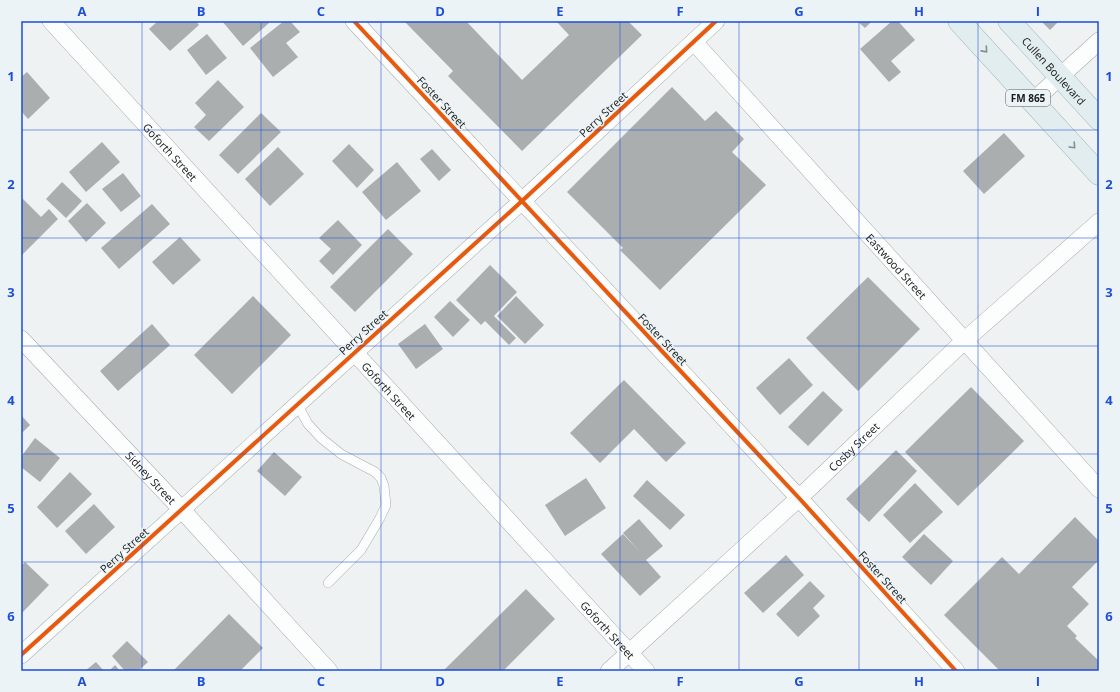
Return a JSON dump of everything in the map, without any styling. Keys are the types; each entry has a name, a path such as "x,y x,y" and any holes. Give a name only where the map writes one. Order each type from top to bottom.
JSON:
{"main road":[{"name":"FM 865","path":"959,21 1099,174"},
{"name":"Cullen Boulevard","path":"1009,21 1099,119"}],"street":[{"name":"Goforth Street","path":"51,21 646,671"},
{"name":"Foster Street","path":"354,21 799,498 956,671"},
{"name":"Perry Street","path":"21,655 182,510 353,352 522,201 716,21"},
{"path":"1032,102 1099,41"},
{"name":"Eastwood Street","path":"694,42 1099,489"},
{"name":"Cosby Street","path":"609,671 799,498 964,341 1099,222"},
{"name":"Sidney Street","path":"21,339 182,510 329,671"}],"lane":[{"path":"297,404 308,424 321,438 341,454 375,472 381,478 384,486 386,505 380,518 361,550 328,583"}],"building":[{"path":"158,21 196,21 199,25 170,51 149,29"},
{"path":"222,21 268,21 269,23 243,46"},
{"path":"284,21 290,21 300,32 286,43 298,57 273,77 250,48"},
{"path":"404,21 466,21 522,80 569,35 556,21 628,21 642,35 522,151 448,76 453,71"},
{"path":"857,21 872,21 865,28"},
{"path":"892,21 898,21 915,40 891,61 901,72 889,82 860,49"},
{"path":"1041,21 1059,21 1050,30"},
{"path":"207,34 227,58 206,75 187,50"},
{"path":"27,72 50,98 28,119 21,111 21,77"},
{"path":"218,80 244,107 209,141 194,127 206,115 195,103"},
{"path":"672,87 705,121 716,111 744,139 732,152 766,185 660,290 620,250 623,248 567,192"},
{"path":"261,113 281,132 238,174 219,155"},
{"path":"1004,133 1025,156 984,194 963,171"},
{"path":"102,142 120,162 86,192 69,172"},
{"path":"349,144 374,170 357,188 332,161"},
{"path":"278,147 304,174 270,206 245,179"},
{"path":"432,149 451,170 439,181 420,159"},
{"path":"397,162 421,191 386,220 362,192"},
{"path":"123,173 141,196 121,212 102,189"},
{"path":"62,182 82,201 66,218 46,199"},
{"path":"22,198 41,217 49,209 58,219 21,256 21,199"},
{"path":"87,203 106,223 86,242 68,221"},
{"path":"152,204 170,224 119,269 101,248"},
{"path":"338,220 362,245 333,275 319,261 331,249 319,238"},
{"path":"388,229 413,254 355,312 330,287"},
{"path":"180,237 201,260 173,285 152,262"},
{"path":"490,265 517,292 494,316 516,338 509,345 485,321 481,325 456,300"},
{"path":"868,277 920,329 858,391 806,338"},
{"path":"253,296 291,335 232,394 194,355"},
{"path":"516,296 544,325 525,344 497,316"},
{"path":"450,301 470,320 453,337 434,317"},
{"path":"152,324 170,345 118,391 100,371"},
{"path":"425,324 443,349 416,369 398,344"},
{"path":"789,358 813,385 780,415 756,388"},
{"path":"624,380 686,443 666,462 634,429 600,463 570,433"},
{"path":"971,387 1024,441 958,506 905,452"},
{"path":"823,391 843,410 808,446 788,427"},
{"path":"21,415 30,425 21,434"},
{"path":"35,438 60,458 40,482 21,467 21,457"},
{"path":"896,450 917,471 869,522 846,499"},
{"path":"274,452 302,477 285,496 257,471"},
{"path":"70,472 92,494 57,528 37,507"},
{"path":"586,478 606,508 565,536 545,505"},
{"path":"647,480 685,515 670,530 633,496"},
{"path":"915,483 943,512 910,543 883,515"},
{"path":"94,504 115,527 86,554 65,531"},
{"path":"1075,517 1099,541 1099,560 1072,587 1089,604 1067,626 1077,636 1075,638 1099,661 1099,671 1000,671 944,615 1002,557 1019,574"},
{"path":"639,519 663,546 646,560 661,577 640,596 601,554 623,534 640,552 623,533"},
{"path":"924,534 953,561 931,585 902,557"},
{"path":"786,555 804,575 763,613 744,593"},
{"path":"25,562 49,585 21,614 21,566"},
{"path":"810,581 825,596 813,608 820,616 798,637 776,614"},
{"path":"526,589 555,619 503,671 443,671"},
{"path":"229,614 263,648 240,671 173,671"},
{"path":"127,641 148,662 138,671 125,671 112,656"},
{"path":"96,662 104,671 85,671"},
{"path":"115,665 120,671 109,671"}],"cycle path":[{"path":"354,21 799,498 956,671"},
{"path":"21,655 522,201 716,21"}]}
